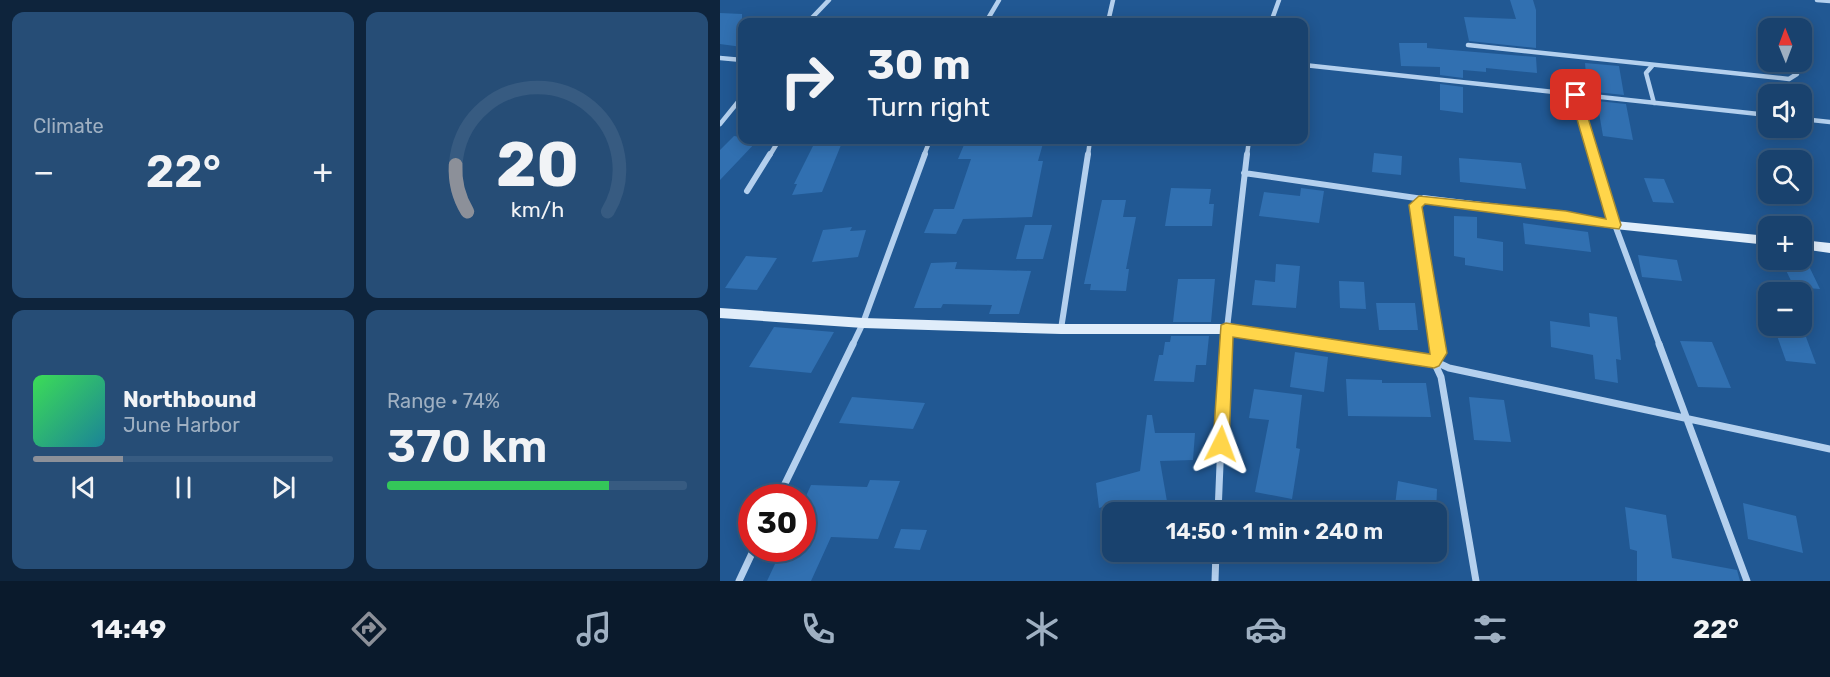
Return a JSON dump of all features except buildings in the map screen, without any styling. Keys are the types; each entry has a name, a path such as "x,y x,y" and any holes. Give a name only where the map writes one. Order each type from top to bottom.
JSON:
{"street":[{"path":"812,18 829,0"},
{"path":"988,18 999,0"},
{"path":"1109,18 1113,0"},
{"path":"1272,18 1279,0"},
{"path":"1817,0 1830,1"},
{"path":"1468,45 1789,79 1797,74 1796,72"},
{"path":"720,58 738,60"},
{"path":"1308,65 1758,114"},
{"path":"1653,66 1646,73 1654,103"},
{"path":"1576,95 1615,225 1684,418 1747,581"},
{"path":"720,124 738,102"},
{"path":"1812,120 1830,122"},
{"path":"747,191 776,144"},
{"path":"785,484 863,323 929,144"},
{"path":"1061,329 1089,144"},
{"path":"1218,502 1226,329 1248,144"},
{"path":"1244,173 1423,199 1566,216 1615,225 1758,240"},
{"path":"1423,199 1416,205 1439,353 1434,361"},
{"path":"1812,246 1830,248"},
{"path":"720,313 863,323 1061,329 1226,329 1434,361 1449,368 1830,449"},
{"path":"1434,361 1441,378 1476,581"},
{"path":"738,581 748,562"},
{"path":"1215,581 1216,562"}],"route":[{"path":"1221,444 1226,329 1402,358 1434,361 1439,353 1416,205 1423,199 1566,216 1615,225 1576,95"}]}
